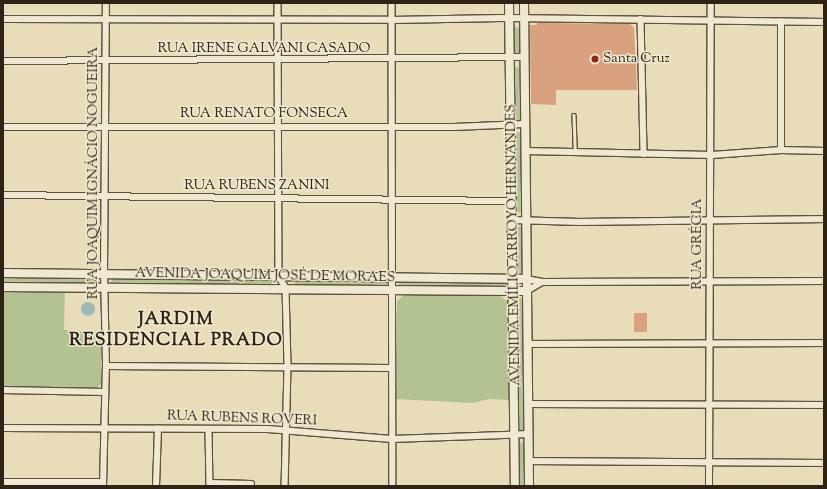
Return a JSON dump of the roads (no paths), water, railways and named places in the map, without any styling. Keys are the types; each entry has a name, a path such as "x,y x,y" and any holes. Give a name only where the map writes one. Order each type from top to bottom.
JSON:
{"street":[{"name":"RUA JOAQUIM IGNÁCIO NOGUEIRA","path":"103,484 106,366 106,288 104,274 106,3"},
{"path":"278,3 279,276 286,288 288,366 285,486"},
{"path":"392,3 392,486"},
{"name":"AVENIDA EMÍLIO ARROYO HERNANDES","path":"509,3 512,201 511,278 515,486"},
{"name":"AVENIDA EMÍLIO ARROYO HERNANDES","path":"524,3 526,279 530,404 528,434 529,486"},
{"name":"RUA GRÉCIA","path":"709,486 710,219 712,155 711,3"},
{"path":"3,19 392,20 524,18 824,22"},
{"path":"641,19 644,154"},
{"path":"781,22 781,150"},
{"name":"RUA IRENE GALVANI CASADO","path":"3,61 105,62 524,58"},
{"name":"RUA RENATO FONSECA","path":"3,127 279,125 392,126 524,124"},
{"path":"526,151 712,155 781,150 824,151"},
{"name":"RUA RUBENS ZANINI","path":"3,195 512,201"},
{"path":"512,220 526,219 580,222 710,219 824,219"},
{"name":"AVENIDA JOAQUIM JOSÉ DE MORAES","path":"3,273 526,279"},
{"path":"526,279 542,282 824,281"},
{"path":"527,291 542,282"},
{"name":"AVENIDA JOAQUIM JOSÉ DE MORAES","path":"3,287 527,291"},
{"path":"529,344 824,343"},
{"path":"106,366 288,366 392,368"},
{"path":"3,390 105,392"},
{"path":"530,404 710,406 824,405"},
{"name":"RUA RUBENS ROVERI","path":"3,428 286,430 392,439 528,434"},
{"path":"156,486 158,429"},
{"path":"209,430 210,485 251,484"},
{"path":"528,461 824,463"},
{"path":"3,482 103,484"}],"lane":[{"path":"574,115 575,153"}],"water":[{"path":"85,302 91,302 95,306 95,312 91,316 85,316 81,312 81,306"}],"place":[{"name":"Santa Cruz","path":"595,59"}],"district":[{"name":"JARDIM RESIDENCIAL PRADO","path":"176,331"}]}
